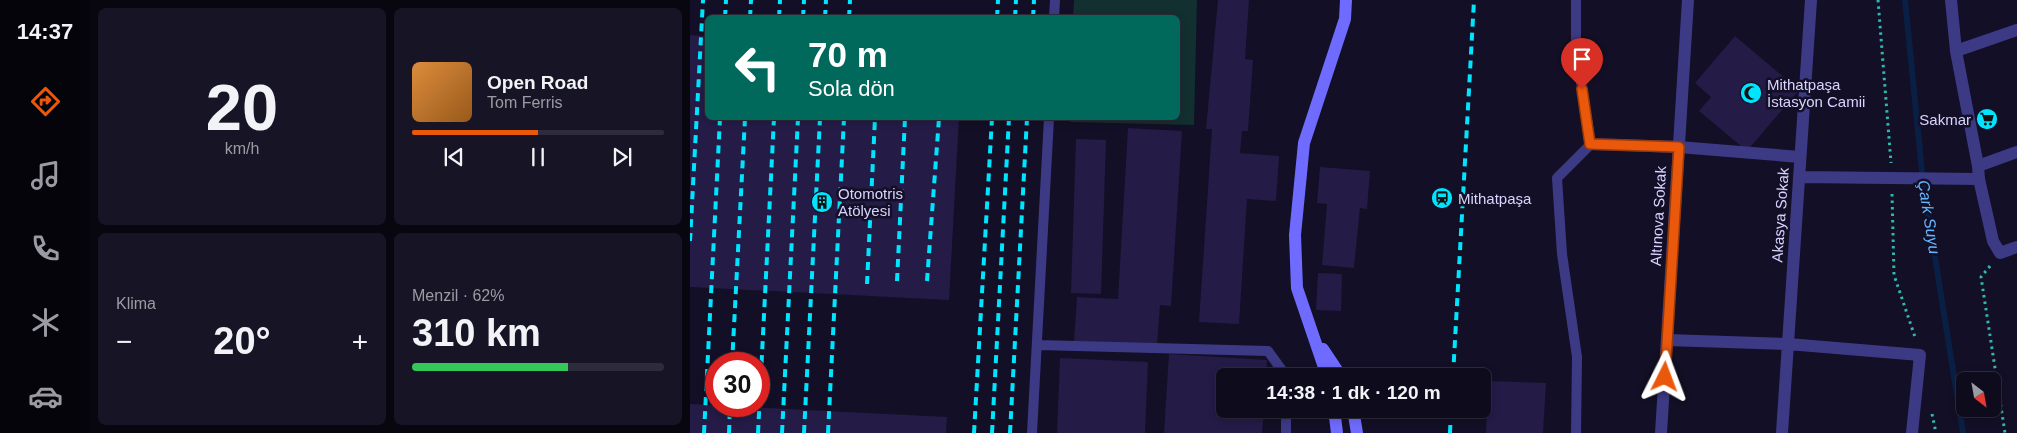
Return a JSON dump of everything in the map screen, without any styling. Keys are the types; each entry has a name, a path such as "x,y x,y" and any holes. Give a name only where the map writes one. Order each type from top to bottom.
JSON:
{"main road":[{"path":"1324,368 1297,288 1295,235 1304,143 1345,19 1346,0"},
{"path":"1313,332 1336,368"},
{"path":"1335,418 1337,433"},
{"path":"1354,418 1357,433"}],"street":[{"name":"Altınova Sokak","path":"1661,433 1688,0"},
{"name":"Akasya Sokak","path":"1782,433 1811,0"},
{"path":"1951,0 1956,51 1979,179 1993,241 2000,253 2017,247"},
{"path":"1956,51 2017,30"},
{"path":"1590,144 1679,147 1800,157"},
{"path":"1978,166 2017,152"},
{"path":"1799,177 1898,180 1979,179"},
{"path":"1667,340 1788,344 1920,356 1912,433"}],"lane":[{"path":"1054,15 1055,0"},
{"path":"1576,0 1576,52 1590,144 1557,178 1562,254 1578,357 1576,433"},
{"path":"1032,433 1049,120"},
{"path":"1038,345 1268,351 1280,368"},
{"path":"1286,418 1286,433"}],"path":[{"path":"1878,0 1898,180 1894,276 1920,356"},
{"path":"2000,253 1981,277 2005,433"},
{"path":"1930,404 1936,433"}],"green space":[{"path":"1074,0 1197,0 1194,125 1070,122 1070,120 1180,120 1180,15 1073,15"}],"building":[{"path":"1218,0 1249,0 1245,59 1253,60 1248,131 1242,131 1240,153 1279,156 1276,201 1247,199 1239,324 1199,322 1212,129 1206,129"},
{"name":"Otomotris Atölyesi","path":"690,35 705,36 705,120 959,120 949,300 690,287"},
{"name":"Mithatpaşa İstasyon Camii","path":"1735,36 1799,90 1747,151 1699,111 1711,97 1695,83"},
{"path":"1128,128 1182,131 1171,306 1160,305 1157,346 1074,341 1077,297 1118,299"},
{"path":"1076,139 1106,140 1101,294 1071,293"},
{"path":"1320,167 1370,171 1367,209 1360,208 1354,268 1322,265 1327,204 1317,203"},
{"path":"1318,273 1342,274 1341,311 1316,310"},
{"path":"1169,354 1267,360 1266,368 1216,368 1216,418 1263,418 1262,433 1164,433"},
{"path":"1060,358 1148,362 1145,433 1057,433"},
{"path":"1491,381 1546,383 1543,433 1486,433 1487,418 1491,418"},
{"path":"690,404 705,405 705,417 770,417 770,408 947,417 946,433 690,433"}],"waterway":[{"name":"Çark Suyu","path":"1905,0 1923,182 1963,433"}],"railway":[{"path":"690,241 703,0"},
{"path":"725,15 726,0"},
{"path":"750,15 751,0"},
{"path":"779,15 780,0"},
{"path":"803,15 804,0"},
{"path":"825,15 826,0"},
{"path":"849,15 850,0"},
{"path":"997,15 998,0"},
{"path":"1015,15 1016,0"},
{"path":"1033,15 1034,0"},
{"path":"1453,368 1474,0"},
{"path":"704,433 720,120"},
{"path":"733,352 745,120"},
{"path":"758,433 774,120"},
{"path":"782,433 798,120"},
{"path":"804,433 820,120"},
{"path":"828,433 844,120"},
{"path":"867,284 875,120"},
{"path":"897,281 905,120"},
{"path":"927,281 939,120"},
{"path":"974,433 992,120"},
{"path":"992,433 1009,120"},
{"path":"1010,433 1027,120"},
{"path":"729,433 730,417"},
{"path":"1450,433 1451,418"}],"place":[{"name":"Mithatpaşa İstasyon Camii","path":"1751,93"},
{"name":"Sakmar","path":"1987,119"},
{"name":"Mithatpaşa","path":"1442,198"},
{"name":"Otomotris Atölyesi","path":"822,202"}],"route":[{"path":"1582,89 1590,144 1679,147 1665,377"}]}
